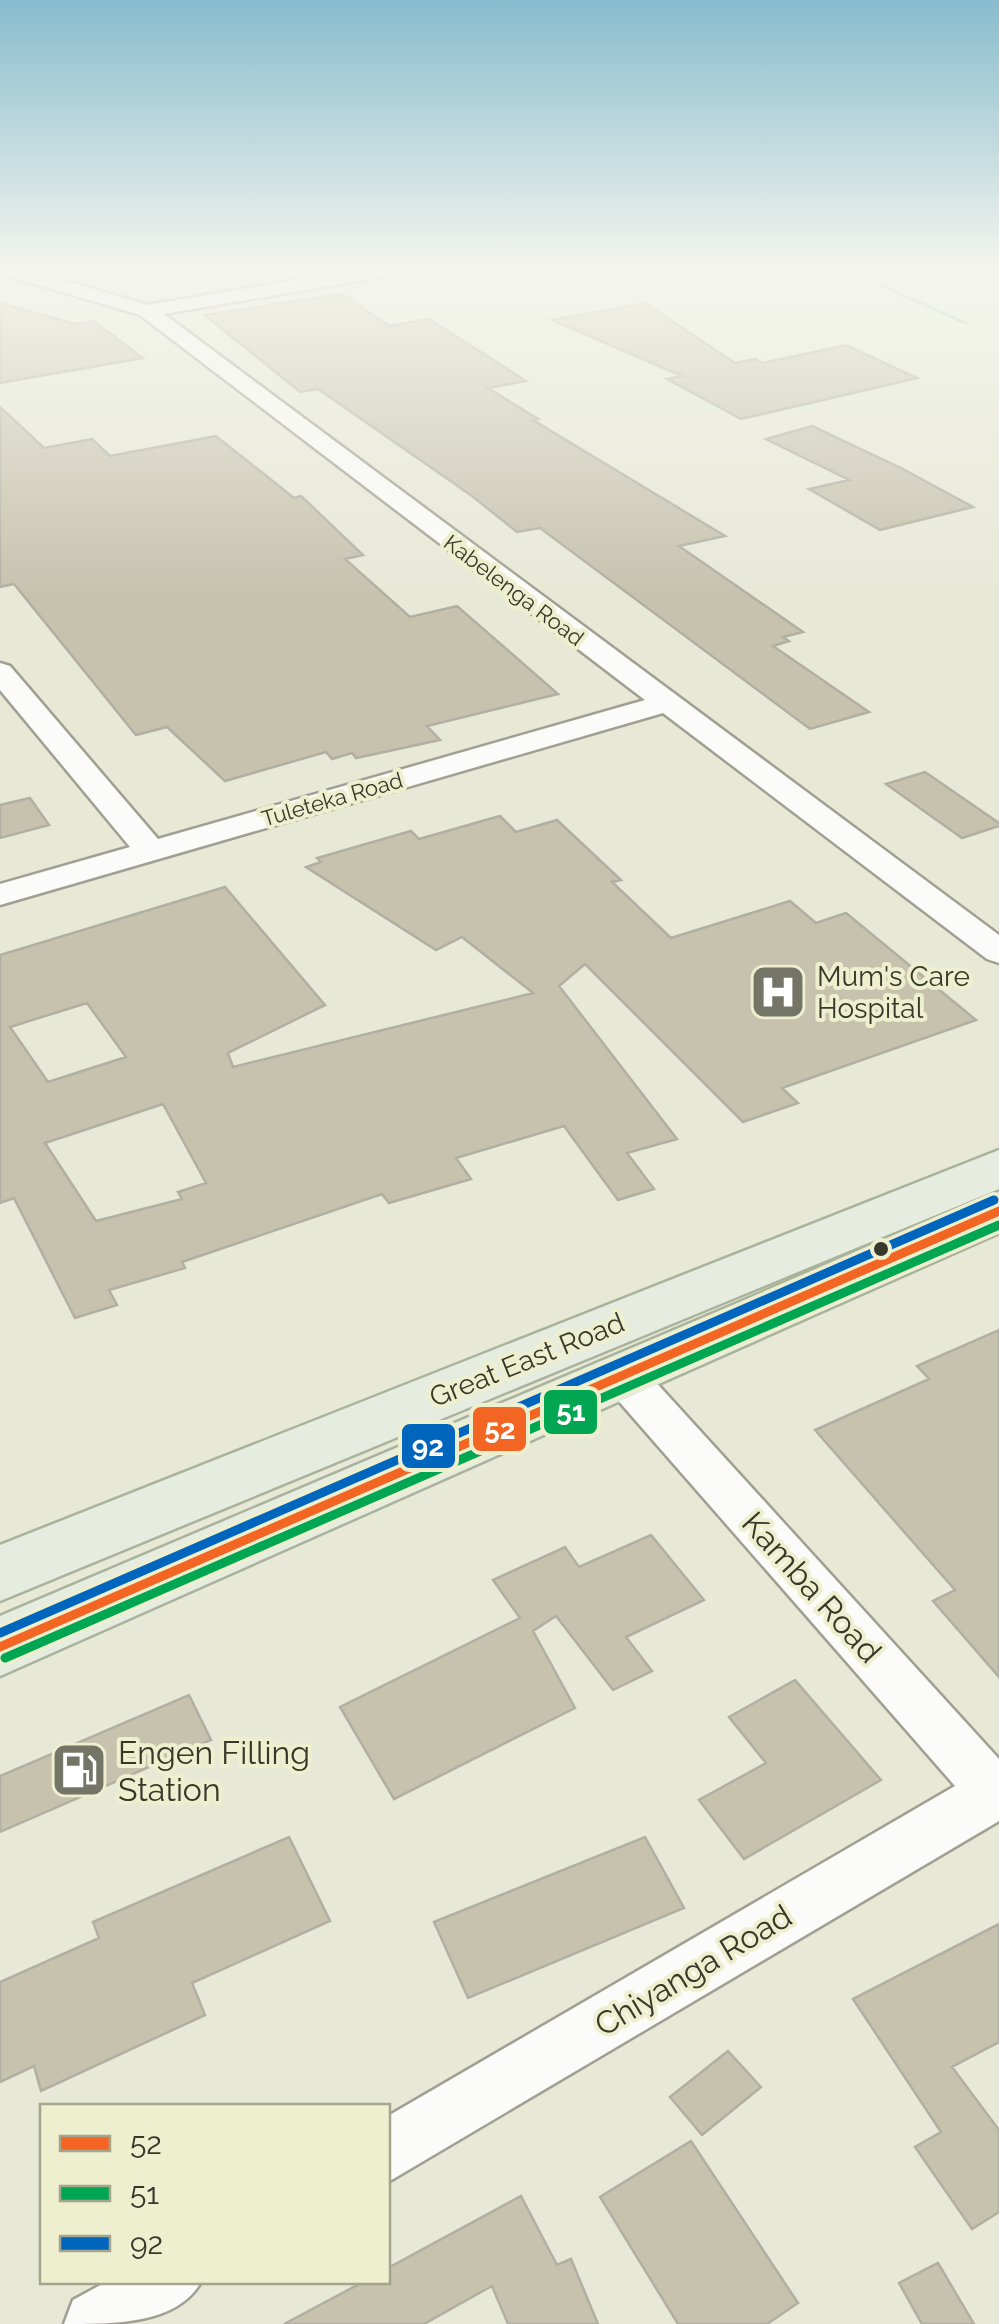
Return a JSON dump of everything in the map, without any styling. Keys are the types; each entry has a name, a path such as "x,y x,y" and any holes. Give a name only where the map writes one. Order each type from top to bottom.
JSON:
{"main road":[{"name":"Great East Road","path":"0,1574 999,1168"},
{"name":"Great East Road","path":"0,1647 999,1212"}],"street":[{"name":"Kabelenga Road","path":"235,378 999,952"},
{"path":"0,672 152,852"},
{"name":"Tuleteka Road","path":"0,895 665,703"},
{"name":"Kamba Road","path":"625,1378 997,1792"},
{"name":"Chiyanga Road","path":"390,2151 997,1792"},
{"path":"97,2324 165,2284"}],"building":[{"path":"283,378 522,378 526,381 488,388 538,419 533,420 725,536 679,546 803,632 783,637 789,641 773,646 869,712 810,729 540,528 517,532 318,389 300,392"},
{"path":"670,378 915,378 741,419"},
{"path":"0,407 44,448 92,439 110,456 216,436 294,498 301,496 363,555 345,559 410,617 457,606 558,694 427,726 440,740 356,758 352,753 332,759 326,752 225,781 167,727 136,735 14,584 0,587"},
{"path":"812,426 973,507 880,530 809,489 849,480 766,439"},
{"path":"925,772 999,826 962,838 886,784"},
{"path":"30,798 49,825 0,838 0,805"},
{"path":"500,816 516,832 557,820 621,880 612,882 671,938 790,901 816,923 846,913 976,1020 782,1088 798,1103 743,1122 585,964 559,986 677,1139 627,1153 654,1189 618,1200 564,1126 456,1158 471,1179 389,1203 382,1194 182,1262 185,1268 109,1290 117,1305 75,1318 14,1198 0,1203 0,955 225,887 325,1005 228,1053 233,1067 533,993 462,937 436,950 306,867 321,862 317,858 411,831 419,839","holes":["87,1003 126,1057 48,1082 10,1027","163,1104 206,1183 178,1192 182,1199 96,1221 45,1143"]},
{"path":"999,1330 999,1677 933,1601 955,1590 815,1430 929,1379 917,1366"},
{"path":"651,1535 704,1600 626,1637 652,1671 613,1690 556,1616 533,1631 575,1708 394,1799 340,1707 520,1618 493,1580 565,1547 579,1567"},
{"path":"795,1680 881,1780 744,1859 699,1800 766,1763 729,1717"},
{"path":"189,1695 211,1740 0,1832 0,1776"},
{"path":"289,1837 330,1921 192,1983 205,2015 41,2091 34,2066 0,2082 0,1982 99,1938 93,1922"},
{"path":"645,1837 684,1908 468,1998 434,1922"},
{"path":"999,1924 999,2042 952,2067 999,2130 999,2212 972,2229 915,2147 941,2132 853,1999"},
{"path":"728,2051 761,2087 702,2135 670,2097"},
{"path":"691,2141 798,2303 767,2324 678,2324 600,2197"},
{"path":"521,2196 557,2265 571,2259 598,2324 508,2324 492,2286 424,2324 284,2324 359,2284 390,2284 390,2267"},
{"path":"938,2263 974,2324 922,2324 899,2283"}],"transit line":[{"name":"92","path":"0,1633 994,1200"},
{"name":"52","path":"0,1647 999,1211"},
{"name":"51","path":"5,1658 999,1225"}],"place":[{"name":"Mum's Care Hospital","path":"778,992"},
{"name":"Engen Filling Station","path":"79,1770"}]}
